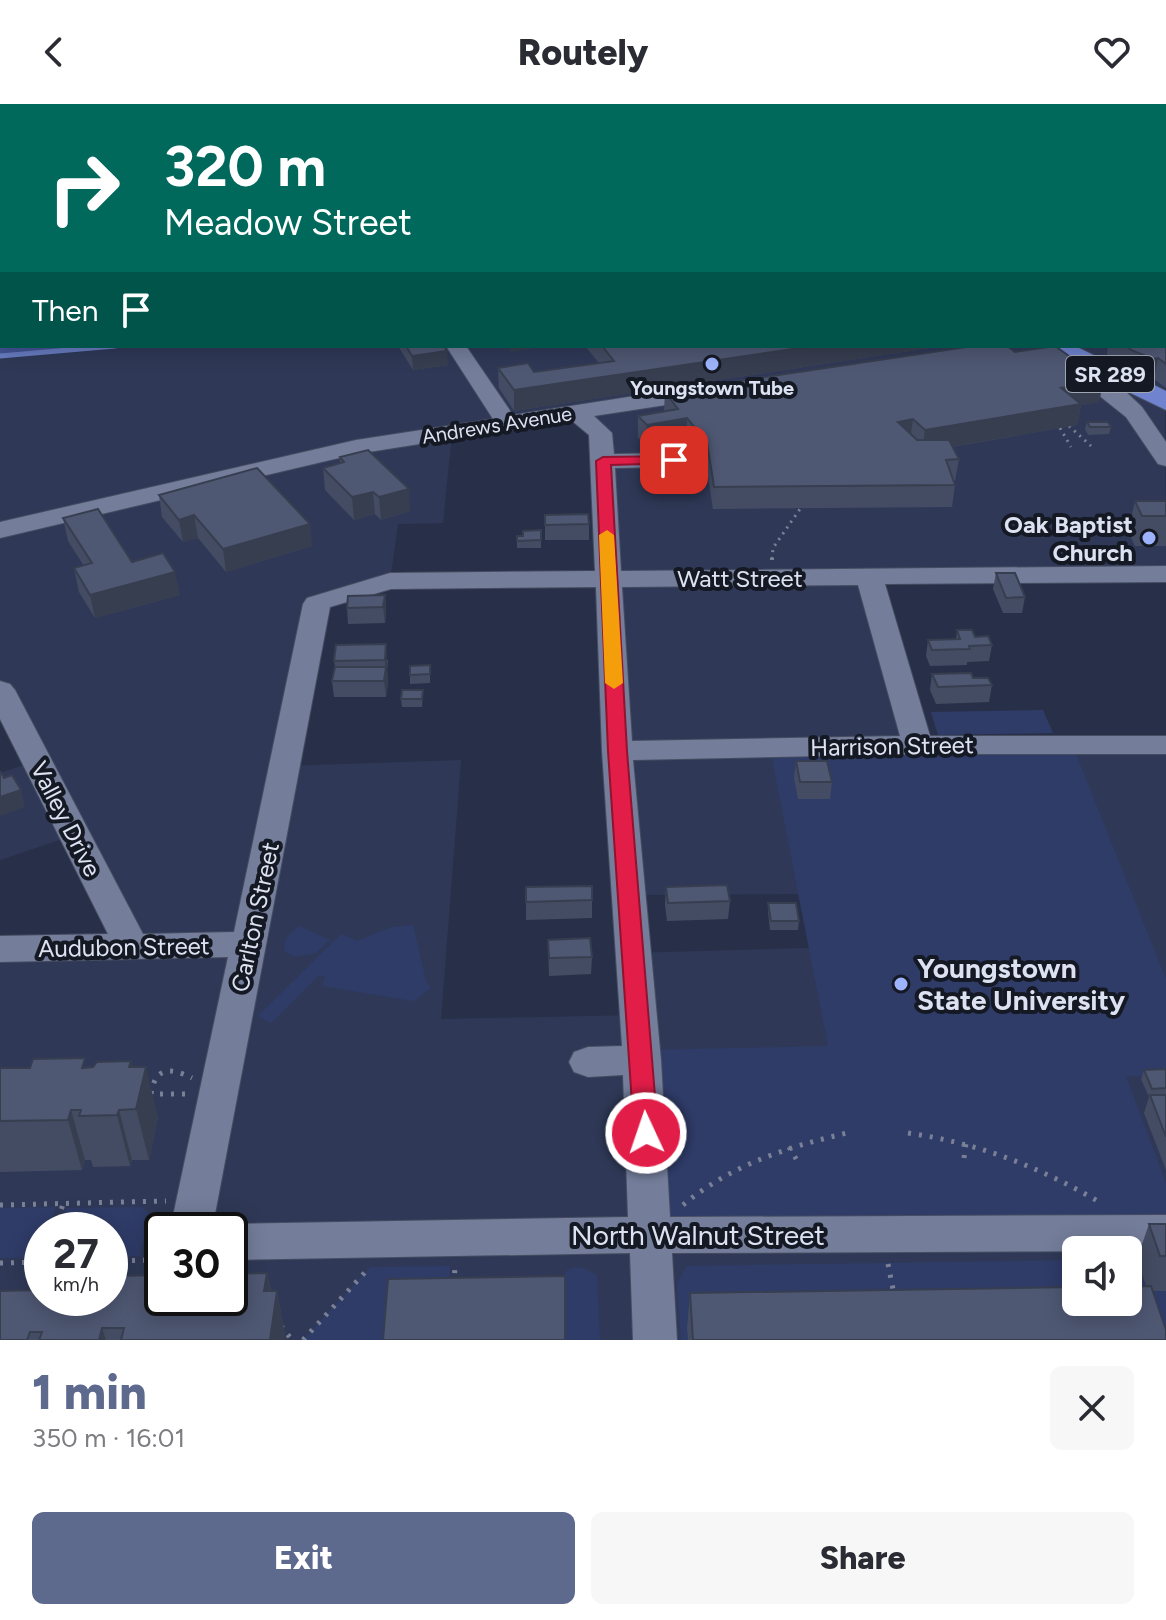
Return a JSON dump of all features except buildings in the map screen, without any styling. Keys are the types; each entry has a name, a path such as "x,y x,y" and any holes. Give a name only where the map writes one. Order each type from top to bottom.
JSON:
{"main road":[{"name":"SR 289","path":"1058,348 1166,402"}],"street":[{"path":"457,348 507,423"},
{"path":"1050,348 1117,396 1134,412 1166,459"},
{"name":"Andrews Avenue","path":"0,530 356,447 576,412 645,412 731,388"},
{"path":"576,412 600,433 603,461 617,751 642,1060 665,1222 655,1340"},
{"path":"603,461 674,460"},
{"name":"Watt Street","path":"317,604 390,581 1166,574"},
{"path":"869,577 918,745"},
{"name":"Carlton Street","path":"195,1212 317,604"},
{"name":"Valley Drive","path":"0,690 133,948"},
{"name":"Harrison Street","path":"617,751 918,745 1166,745"},
{"name":"Audubon Street","path":"0,949 249,944"},
{"path":"588,1062 642,1060"},
{"name":"North Walnut Street","path":"248,1241 665,1222 881,1234 1166,1233"}],"path":[{"path":"1069,426 1091,446"},
{"path":"1060,428 1071,447"},
{"path":"776,578 773,548 800,509"},
{"path":"151,1094 155,1077 159,1074 188,1074 196,1085"},
{"path":"135,1094 194,1094"},
{"path":"665,1222 731,1171 789,1147 847,1133"},
{"path":"908,1133 1004,1153 1059,1177 1108,1207"},
{"path":"964,1158 966,1143"},
{"path":"789,1147 798,1162"},
{"path":"0,1205 63,1204 158,1212"},
{"path":"61,1212 63,1204"},
{"path":"881,1234 895,1299"},
{"path":"0,1263 24,1262"},
{"path":"454,1291 455,1266"},
{"path":"303,1340 370,1267"},
{"path":"276,1320 292,1340"}],"shaded area":[{"path":"0,348 95,348 0,357"},
{"name":"Youngstown State University","path":"92,348 1165,348 1166,574 870,577 918,745 1166,745 1166,1340 0,1340 0,949 132,948 74,835 0,860 0,773 36,761 0,690 0,356","holes":["576,412 600,433 629,895 798,894 809,948 634,953 639,1015 441,1019 461,760 287,766 321,601 390,581 398,524 443,523 452,432"]},
{"path":"1043,710 1053,733 938,735 931,712"},
{"path":"1072,744 1166,979 1166,1076 1126,1076 1166,1183 1166,1233 651,1235 642,1050 828,1046 770,748"},
{"path":"413,925 426,981 431,988 414,1001 322,986 325,977 319,975 271,1023 258,1016 341,934 357,941 392,927"},
{"path":"299,926 330,940 316,953 294,957 284,950 284,946 288,936"},
{"path":"56,1207 54,1212 24,1212 24,1257 0,1258 0,1208"},
{"path":"143,1207 147,1212 144,1212 140,1256 128,1256 128,1212 65,1212 66,1208"},
{"path":"1062,1260 1062,1316 1142,1316 1142,1275 1147,1291 1166,1291 1166,1340 687,1329 688,1340 681,1340 677,1285 686,1266"},
{"path":"450,1266 449,1294 393,1340 303,1340 370,1267"},
{"path":"571,1268 583,1268 597,1275 600,1340 565,1340 565,1272"}],"waterway":[{"path":"0,356 92,348"}],"slow traffic":[{"path":"607,535 614,683"}],"place":[{"name":"Youngstown Tube","path":"712,364"},
{"name":"Oak Baptist Church","path":"1149,538"},
{"name":"Youngstown State University","path":"901,984"}],"route":[{"path":"646,1133 617,751 603,461 674,460"}]}
